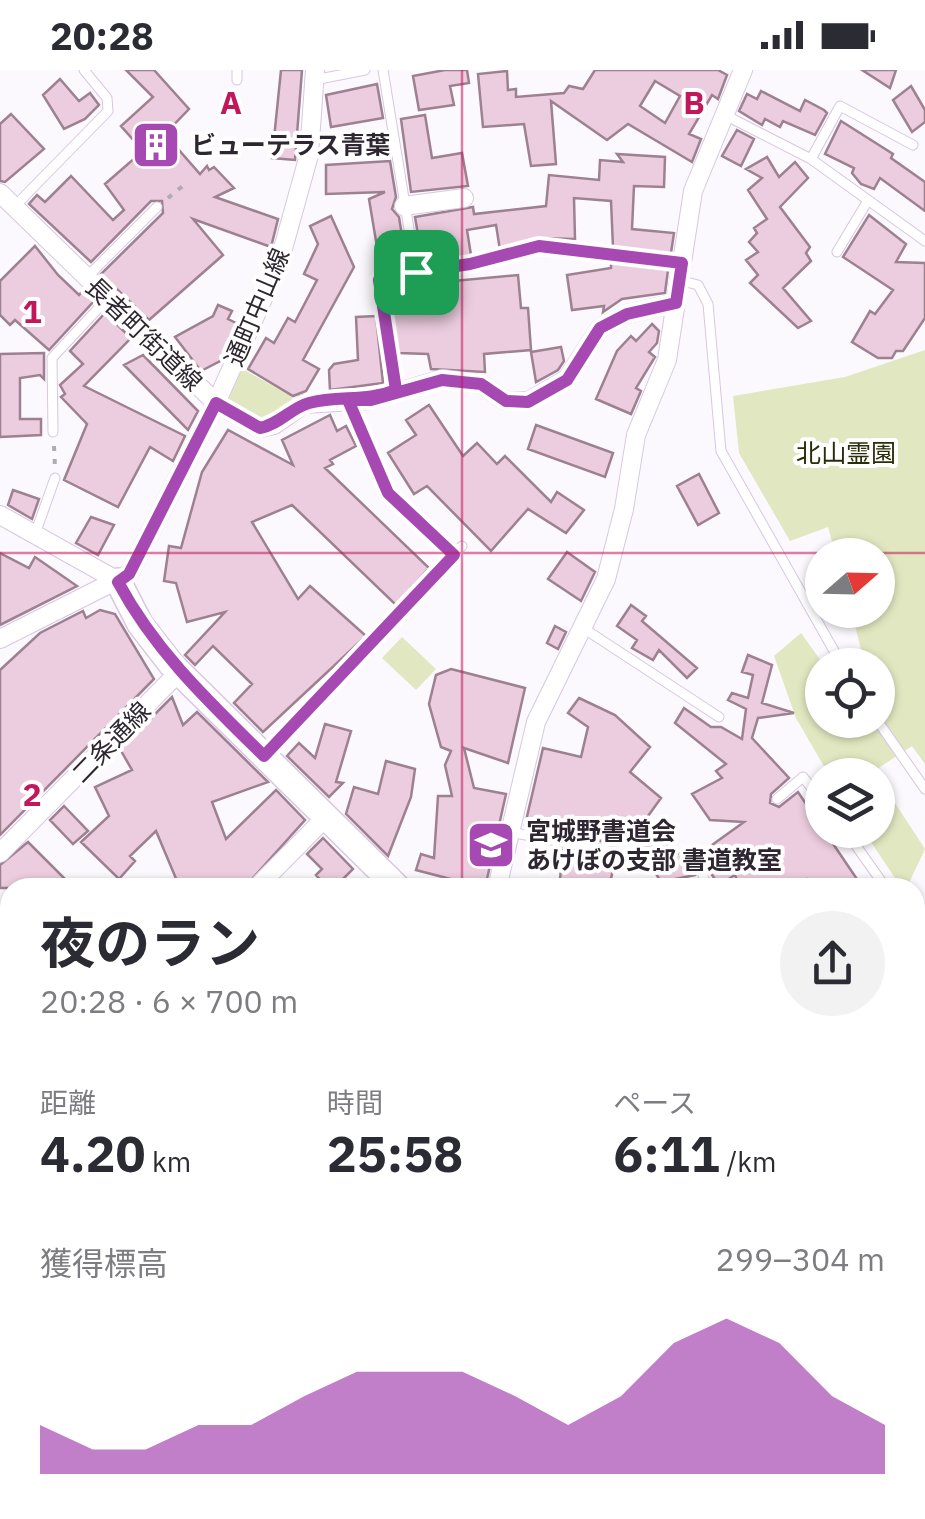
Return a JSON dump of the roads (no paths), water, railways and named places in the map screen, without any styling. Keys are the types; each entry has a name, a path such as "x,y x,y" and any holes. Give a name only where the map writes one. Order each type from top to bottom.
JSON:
{"street":[{"path":"498,878 536,722 606,578 624,508 636,434 667,360 693,192 742,70"},
{"name":"通町中山線","path":"118,582 129,574 216,403 279,262 310,155 315,75"},
{"name":"長者町街道線","path":"0,192 216,403 260,428 274,426 304,404 371,400 442,380 481,384 506,401 528,402 567,380 600,328 627,314 676,303"},
{"path":"404,206 464,198"},
{"path":"0,515 118,582 140,624 179,672 388,878"},
{"path":"0,639 100,585 118,582"},
{"name":"二条通線","path":"0,853 179,672"},
{"path":"266,878 326,816"}],"lane":[{"path":"14,207 108,111 107,98 84,70"},
{"path":"315,75 365,70"},
{"path":"383,70 416,272"},
{"path":"810,159 840,106 913,144"},
{"path":"725,115 810,159 925,242"},
{"path":"837,252 867,202"},
{"path":"86,278 157,207"},
{"path":"539,246 681,272 698,286 708,304 721,451 832,648"},
{"path":"396,390 379,280 470,264"},
{"path":"53,432 52,358 108,298"},
{"path":"35,534 55,478"},
{"path":"264,756 462,546"},
{"path":"583,628 719,717"},
{"path":"889,738 925,790"},
{"path":"777,799 803,778 805,781"},
{"path":"509,832 615,852"},
{"path":"857,848 879,878"},
{"path":"698,854 704,878"}],"place":[{"name":"ビューテラス青葉","path":"156,145"},
{"name":"宮城野書道会 あけぼの支部 書道教室","path":"491,845"}],"park label":[{"name":"北山霊園","path":"846,453"}]}
